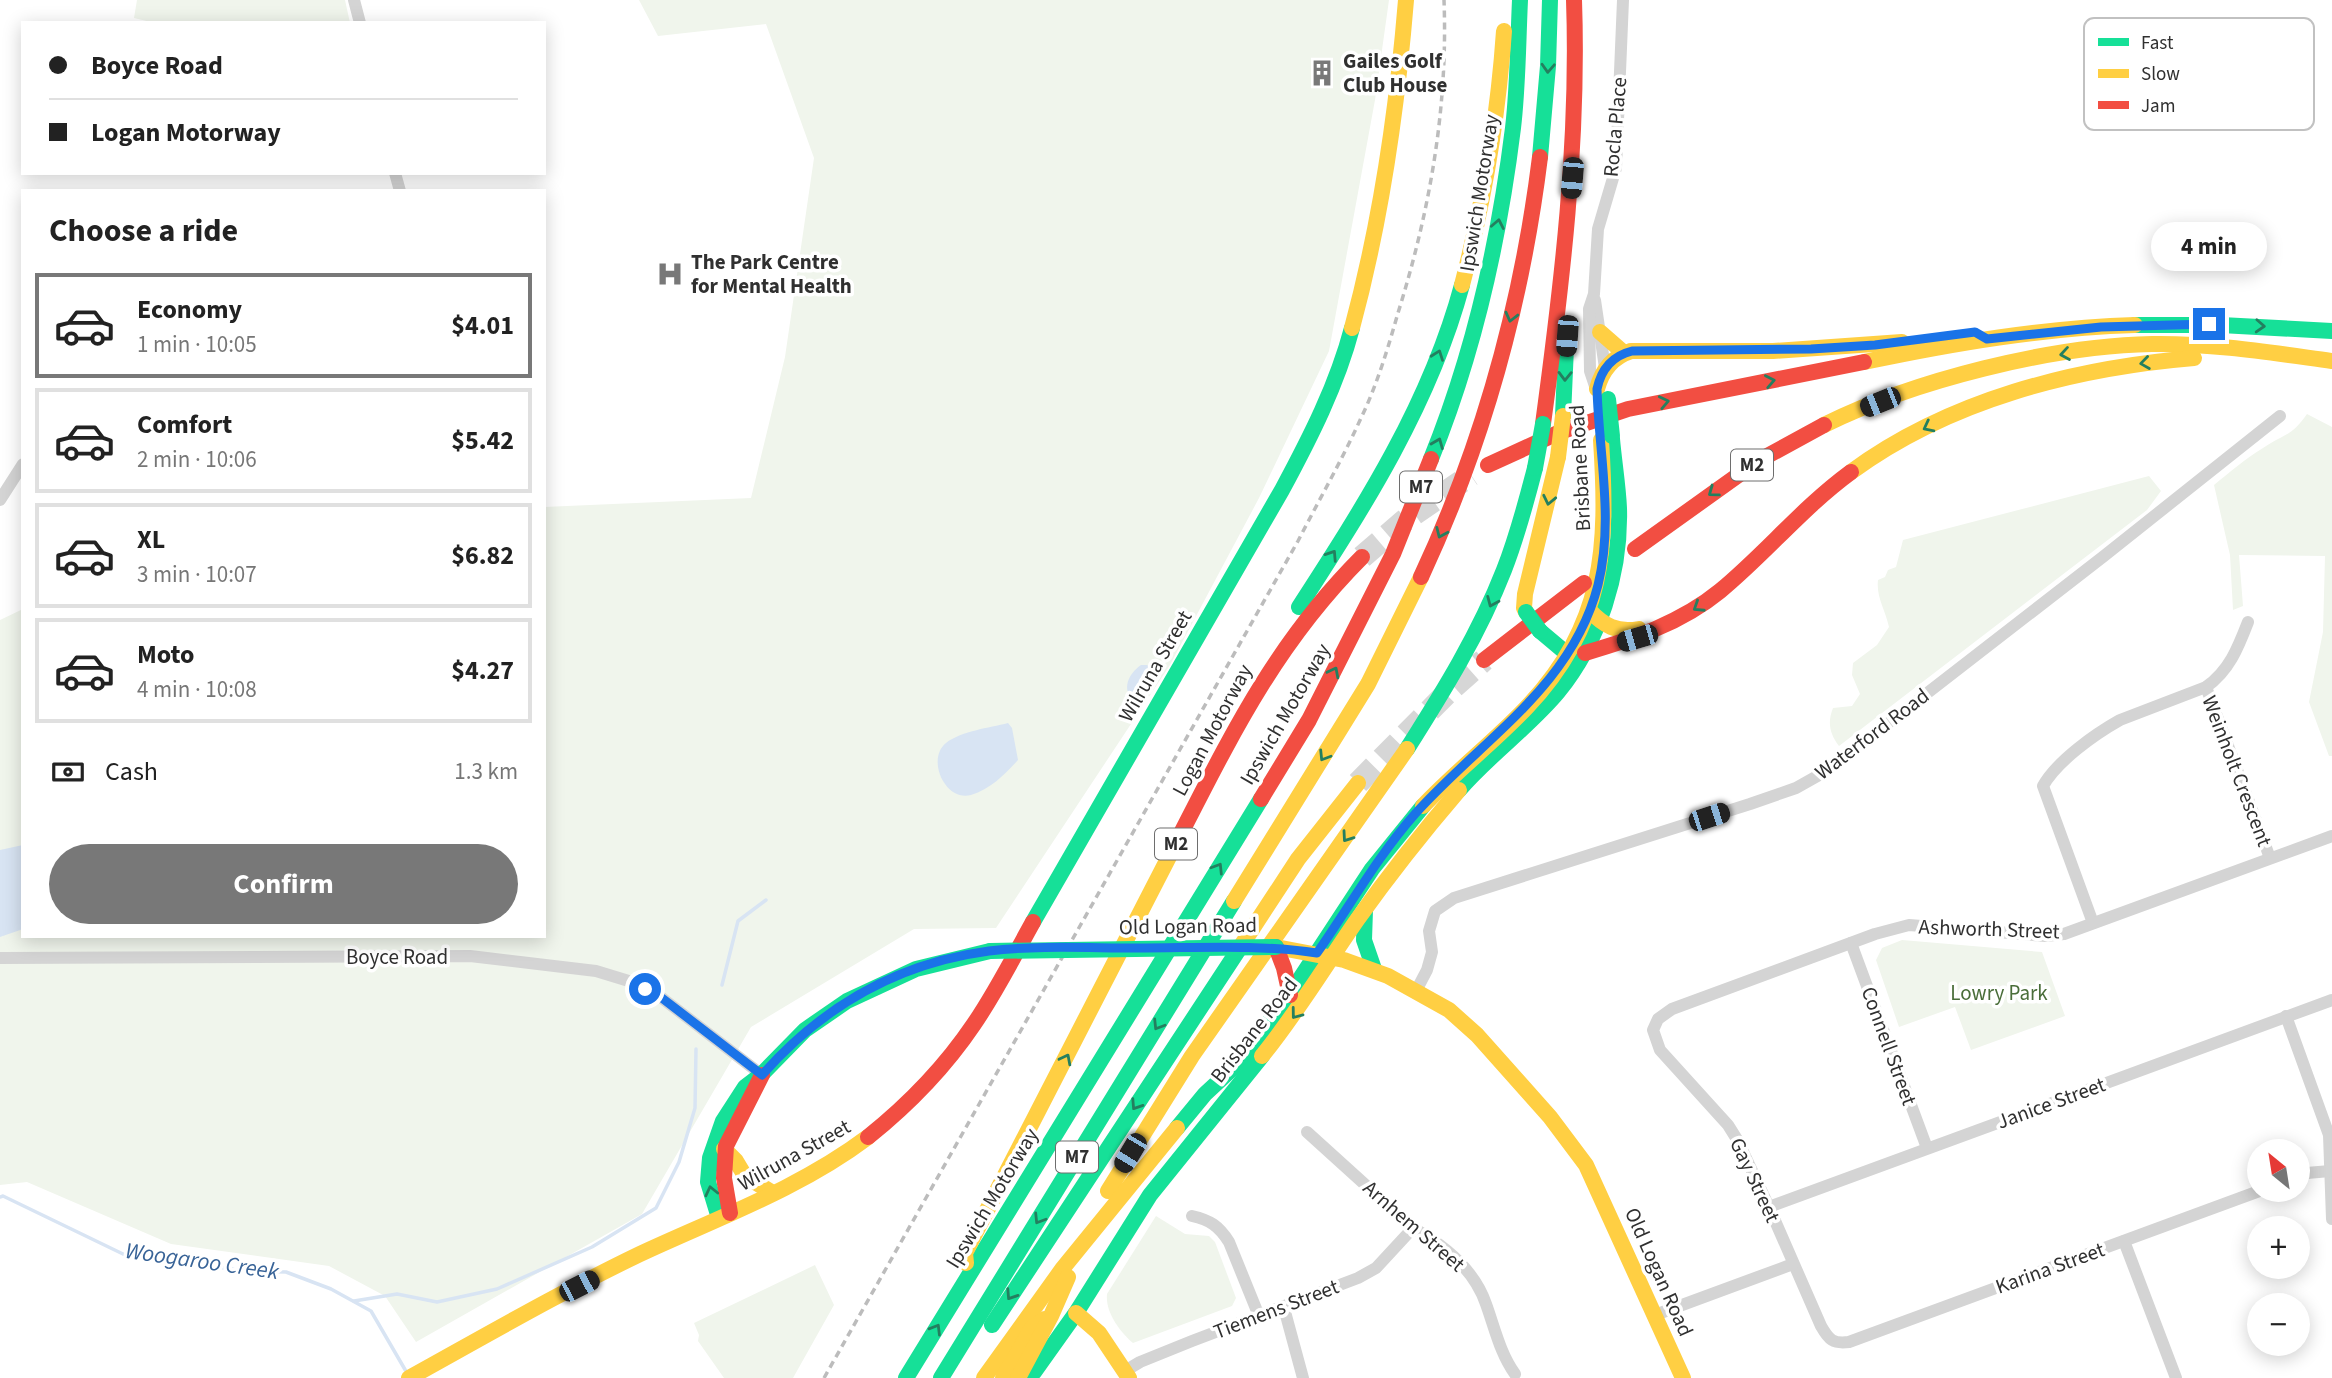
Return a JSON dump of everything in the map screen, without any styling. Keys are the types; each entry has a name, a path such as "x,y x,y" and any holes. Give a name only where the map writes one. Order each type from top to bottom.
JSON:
{"main road":[{"name":"Wilruna Street","path":"409,1378 588,1281 773,1193 844,1154 906,1105 942,1067 975,1023 1317,424 1347,348 1367,272 1399,87 1406,0"},
{"path":"1286,643 1296,613 1363,509 1405,433 1436,361 1452,315 1474,236 1492,145 1503,51 1505,0"},
{"name":"Ipswich Motorway","path":"906,1378 1309,720 1393,554 1447,420 1488,276 1499,223 1513,125 1520,0"},
{"name":"M7","path":"961,1347 1354,708 1397,627 1449,516 1483,415 1517,293 1537,178 1549,71 1550,0"},
{"path":"1108,1191 1156,1112 1446,690 1488,611 1506,568 1526,507 1535,468 1561,289 1577,89 1574,0"},
{"path":"1561,289 1568,314 1563,416 1558,457 1523,601 1526,612 1539,631 1577,657 1637,638 1686,614 1717,593 1797,514 1850,471 1939,422 2049,382 2162,360 2213,358 2230,348"},
{"path":"1488,465 1553,434 1606,416 1987,339 2047,331 2136,325 2209,324 2332,331"},
{"path":"1600,332 1624,353"},
{"path":"1605,369 1624,353 1639,351 1811,349 1875,345 1975,332 1987,339"},
{"name":"M2","path":"1635,548 1776,450 1839,418 1928,384 2011,363 2104,348 2161,344 2230,348 2332,360"},
{"name":"Brisbane Road","path":"984,1378 1025,1317 1058,1275 1205,1094 1222,1082 1290,995 1366,910 1405,853 1448,800 1550,701 1577,657 1595,616 1606,531 1606,438 1601,397 1605,369"},
{"name":"Logan Motorway","path":"966,1280 965,1253 1231,736 1286,643 1321,599 1362,557"},
{"path":"1484,660 1584,583"},
{"path":"1595,616 1620,632 1642,628 1656,629"},
{"name":"Brisbane Road","path":"1027,1378 1076,1313 1150,1195 1291,1020 1374,867 1404,827 1429,799 1577,657"},
{"path":"941,1378 961,1347 989,1328 1284,880 1358,783"},
{"path":"1366,910 1364,940 1374,969"},
{"name":"Old Logan Road","path":"725,1215 708,1184 709,1163 724,1120 745,1086 762,1075 804,1031 850,999 900,975 933,963 990,951 1024,949 1280,950 1325,955 1374,969 1449,1010 1471,1029 1565,1133 1594,1178 1683,1378"},
{"path":"1280,950 1290,995"},
{"name":"Old Logan Road","path":"725,1215 722,1161 724,1149 735,1125 756,1093 762,1075"},
{"path":"1076,1313 1077,1300 1085,1282 1114,1233 1184,1139 1222,1082"},
{"path":"724,1149 736,1161 744,1176 773,1193"},
{"path":"1018,1378 1068,1277"},
{"path":"1003,1378 1031,1328 1051,1316 1076,1313 1099,1334 1127,1374"}],"street":[{"path":"355,0 360,21"},
{"name":"Rocla Place","path":"1601,397 1590,371 1590,309 1594,294 1598,229 1616,168 1623,0"},
{"name":"Rocla Place","path":"1594,294 1605,369"},
{"name":"Waterford Road","path":"1416,990 1427,971 1432,952 1429,931 1435,911 1454,898 1750,804 1796,788 1828,770 2280,416"},
{"path":"0,500 21,467"},
{"path":"2206,687 2218,678 2229,664 2248,622"},
{"name":"Weinholt Crescent","path":"2093,923 2043,786 2051,772 2108,726 2206,687 2270,858"},
{"name":"Ashworth Street","path":"1653,1030 1658,1019 1672,1009 1909,925 2046,936 2064,934 2332,836"},
{"name":"Connell Street","path":"1852,943 1927,1148"},
{"name":"Boyce Road","path":"0,958 470,956 596,971 632,982 658,995 762,1075"},
{"name":"Janice Street","path":"1769,1207 2332,1000"},
{"path":"2286,1016 2329,1135 2332,1219"},
{"name":"Gay Street","path":"1653,1030 1660,1049 1728,1125 1769,1207 1821,1326 1828,1339 1837,1343"},
{"name":"Arnhem Street","path":"1307,1132 1413,1228 1431,1238 1461,1263 1473,1278 1485,1301 1505,1360 1515,1374"},
{"path":"2310,1173 2330,1171"},
{"name":"Karina Street","path":"1837,1343 1849,1342 2247,1196"},
{"path":"1192,1216 1209,1220 1222,1230 1259,1316"},
{"name":"Tiemens Street","path":"1127,1374 1153,1356 1340,1286 1376,1268 1413,1228"},
{"path":"2124,1241 2176,1378"},
{"path":"1655,1315 1793,1264"},
{"path":"1284,1308 1303,1378"}],"green space":[{"path":"137,0 345,0 350,21 147,21 134,18"},
{"path":"639,0 1389,0 1375,100 1329,351 1259,498 1170,665 996,928 914,929 751,1027 642,1214 416,1342 385,1296 329,1266 171,1244 27,1182 0,1185 0,620 21,610 21,938 546,938 546,507 751,498 785,357 814,158 766,24 658,36"},
{"path":"2307,414 2332,427 2332,756 2329,756 2309,702 2323,632 2325,556 2239,555 2243,606 2233,610 2230,555 2214,485 2250,456 2292,431"},
{"path":"2149,476 2161,491 2147,510 1839,746 1830,728 1831,713 1833,708 1852,706 1860,694 1852,675 1853,663 1877,645 1889,627 1880,598 1878,580 1885,577 1888,570 1896,567 1903,540"},
{"name":"Lowry Park","path":"1902,940 2042,952 2065,1016 1971,1050 1955,1007 1899,1027 1876,960 1882,948"},
{"path":"1156,1216 1185,1234 1209,1236 1215,1242 1236,1298 1232,1306 1133,1343 1114,1321 1108,1308 1107,1294"},
{"path":"815,1265 834,1305 793,1378 724,1378 698,1341 699,1335 694,1323"}],"water":[{"path":"1141,665 1147,665 1156,674 1149,690 1134,701 1127,687 1133,673"},
{"path":"1008,723 1012,728 1018,760 985,789 971,795 953,792 946,786 938,768 938,759 940,750 946,743 976,730"},
{"path":"21,845 21,930 0,937 0,850"}],"waterway":[{"path":"722,985 738,921 766,900"},
{"path":"354,1301 397,1294 437,1302 497,1289 592,1247 656,1208 679,1162 695,1108 696,1049"},
{"name":"Woogaroo Creek","path":"0,1197 3,1196 123,1254 246,1271 286,1272 331,1289 371,1311 407,1373"}],"tunnel":[{"path":"1362,557 1404,521 1471,475"},
{"path":"1358,783 1449,691 1484,660"}],"railway":[{"path":"824,1378 1298,541 1367,405 1394,326 1428,197 1440,119 1444,0"}],"traffic: fast":[{"path":"1431,459 1460,378 1492,254 1513,128 1520,0"},
{"path":"1540,157 1548,66 1550,0"},
{"path":"1299,607 1371,492 1414,412 1449,329 1462,285"},
{"path":"2135,325 2221,325 2332,331"},
{"path":"1033,922 1282,490 1331,391 1352,328"},
{"path":"1563,416 1566,347"},
{"path":"1608,399 1612,436"},
{"path":"1535,468 1543,424"},
{"path":"1459,790 1558,692 1596,629 1611,582 1619,533 1612,439"},
{"path":"1407,749 1460,662 1494,594 1513,545 1535,468"},
{"path":"1526,612 1540,631"},
{"path":"1540,631 1578,663"},
{"path":"906,1378 1261,799"},
{"path":"1177,1128 1256,1040 1296,985 1372,869 1423,806"},
{"path":"941,1378 1234,901"},
{"path":"1365,910 1364,940 1374,969"},
{"path":"992,1325 1241,946"},
{"path":"990,951 1276,947"},
{"path":"719,1218 708,1182 710,1158 723,1121 745,1087 762,1074 805,1030 847,1001 916,969 990,951"},
{"path":"1027,1378 1076,1313 1150,1195 1262,1056"}],"traffic: slow":[{"path":"1352,328 1386,165 1406,0"},
{"path":"1462,285 1489,159 1504,31"},
{"path":"1864,362 1999,338 2066,329 2135,325"},
{"path":"1600,332 1624,353"},
{"path":"1597,389 1609,365 1631,351 1773,351 1902,342"},
{"path":"1824,425 1941,380 1984,368 2071,351 2113,346 2175,344 2242,349 2332,361"},
{"path":"1851,472 1929,425 2014,392 2104,370 2194,358"},
{"path":"1558,457 1563,416"},
{"path":"1423,806 1527,707 1553,676 1587,615 1601,550 1601,440"},
{"path":"1526,612 1525,594 1558,457"},
{"path":"1234,901 1368,684 1421,577"},
{"path":"1589,610 1611,627 1639,629"},
{"path":"1108,1191 1192,1056 1407,749"},
{"path":"1241,946 1298,859 1358,783"},
{"path":"1262,1056 1381,887 1459,790"},
{"path":"966,1263 965,1253 1174,847"},
{"path":"1276,947 1344,960 1388,976 1449,1010 1477,1035 1550,1117 1586,1165 1683,1378"},
{"path":"984,1378 1063,1268 1177,1128"},
{"path":"409,1378 640,1254 786,1187 868,1137"},
{"path":"724,1149 736,1161 745,1176 773,1193"},
{"path":"1018,1378 1068,1277"},
{"path":"1076,1313 1099,1333 1129,1378"},
{"path":"1003,1378 1032,1328 1045,1319"}],"traffic: jam":[{"path":"1543,424 1568,213 1574,107 1574,0"},
{"path":"1421,577 1463,476 1497,372 1523,265 1540,157"},
{"path":"1488,465 1560,432 1628,409 1864,362"},
{"path":"1635,549 1758,461 1824,425"},
{"path":"1261,799 1309,720 1393,554 1431,459"},
{"path":"1585,653 1656,629 1705,602 1737,576 1816,500 1851,472"},
{"path":"1174,847 1256,694 1303,624 1362,557"},
{"path":"1484,660 1584,583"},
{"path":"868,1137 925,1085 963,1040 990,999 1033,922"},
{"path":"1276,947 1290,995"},
{"path":"730,1213 724,1178 726,1146 762,1075"}],"place":[{"name":"Gailes Golf Club House","path":"1322,73"},
{"name":"The Park Centre for Mental Health","path":"670,274"}],"route":[{"path":"645,989 688,1017 762,1075 804,1031 850,999 900,975 963,956 1024,949 1260,946 1317,953 1404,827 1429,799 1542,690 1568,655 1579,634 1590,610 1604,550 1606,516 1597,389 1601,375 1614,359 1632,351 1773,351 1875,345 1975,332 1987,339 2101,327 2209,324"}]}
